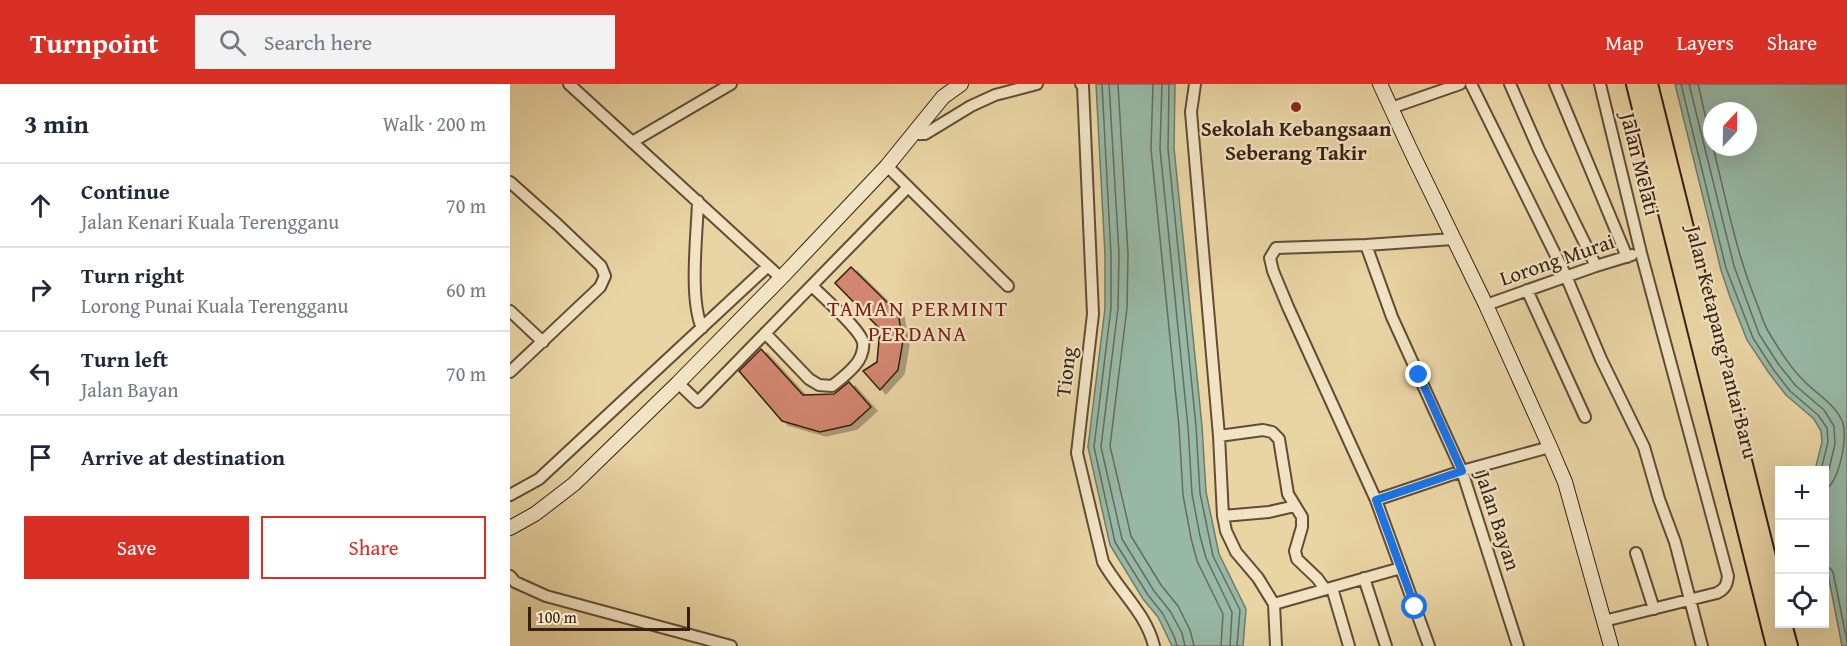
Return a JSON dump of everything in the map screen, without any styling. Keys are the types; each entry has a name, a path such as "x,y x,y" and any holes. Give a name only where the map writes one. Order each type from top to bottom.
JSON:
{"main road":[{"name":"Jalan Ketapang Pantai Baru","path":"1635,84 1775,646"},
{"name":"Jalan Ketapang Pantai Baru","path":"1649,84 1775,593"},
{"path":"1784,628 1789,646"}],"street":[{"path":"569,84 781,278"},
{"path":"510,528 535,514 573,484 678,383 887,166 942,97 961,84"},
{"path":"913,134 926,134 971,106 995,95 1037,84"},
{"name":"Tiong","path":"1081,84 1083,86 1092,314 1077,453 1103,562 1112,578 1137,608 1154,646"},
{"path":"1195,84 1191,112 1226,531 1236,552 1258,578 1274,604 1276,646"},
{"path":"1380,84 1486,305 1565,482 1611,646"},
{"path":"1391,108 1460,84"},
{"path":"1471,84 1566,276 1601,359 1644,447 1659,499 1675,542 1702,646"},
{"path":"1510,84 1539,150 1596,266"},
{"path":"1555,84 1627,257"},
{"name":"Jalan Melati","path":"1600,84 1641,253 1728,576 1724,589 1690,600"},
{"path":"632,142 727,85"},
{"path":"887,166 1008,286"},
{"path":"510,182 601,266 604,276 600,287 510,372"},
{"path":"678,383 698,402 908,187"},
{"path":"698,201 695,296 697,318 702,328"},
{"path":"1429,646 1376,500 1288,307 1270,258 1276,248 1453,239"},
{"name":"Jalan Bayan","path":"1366,245 1392,317 1462,471 1518,646"},
{"name":"Lorong Murai","path":"1486,305 1566,276 1641,253"},
{"path":"510,495 539,479 767,267"},
{"path":"765,333 809,379 819,385 832,386 846,375 859,360 863,340 812,286"},
{"path":"1527,290 1585,417"},
{"path":"510,311 543,342"},
{"path":"1219,436 1263,430 1272,432 1279,440 1288,494 1302,517 1302,527 1295,551 1297,559 1329,588 1349,646"},
{"path":"1376,500 1462,471 1550,447"},
{"path":"1224,516 1269,512 1295,506"},
{"path":"1636,553 1654,609"},
{"path":"1274,604 1401,568"},
{"path":"510,576 515,582 546,596 704,642 731,646"},
{"path":"1364,578 1386,646"},
{"path":"1604,621 1690,600"}],"water":[{"path":"1096,84 1175,84 1174,148 1202,426 1206,492 1219,554 1246,609 1243,646 1172,646 1158,617 1143,599 1110,545 1088,447 1105,308 1105,255"},
{"path":"1675,84 1847,84 1847,646 1842,646 1829,579 1829,466 1816,466 1822,442 1821,431 1814,419 1786,395 1769,373 1747,340 1721,270"}],"building":[{"path":"851,267 898,313 903,341 898,370 880,390 863,371 877,362 880,329 835,283"},
{"path":"761,349 803,395 834,394 849,382 871,407 851,425 820,432 782,421 739,371"}],"place":[{"name":"Sekolah Kebangsaan Seberang Takir","path":"1296,107"}],"district":[{"name":"TAMAN PERMINT PERDANA","path":"918,320"}],"route":[{"path":"1415,607 1376,500 1462,471 1419,375"}]}
